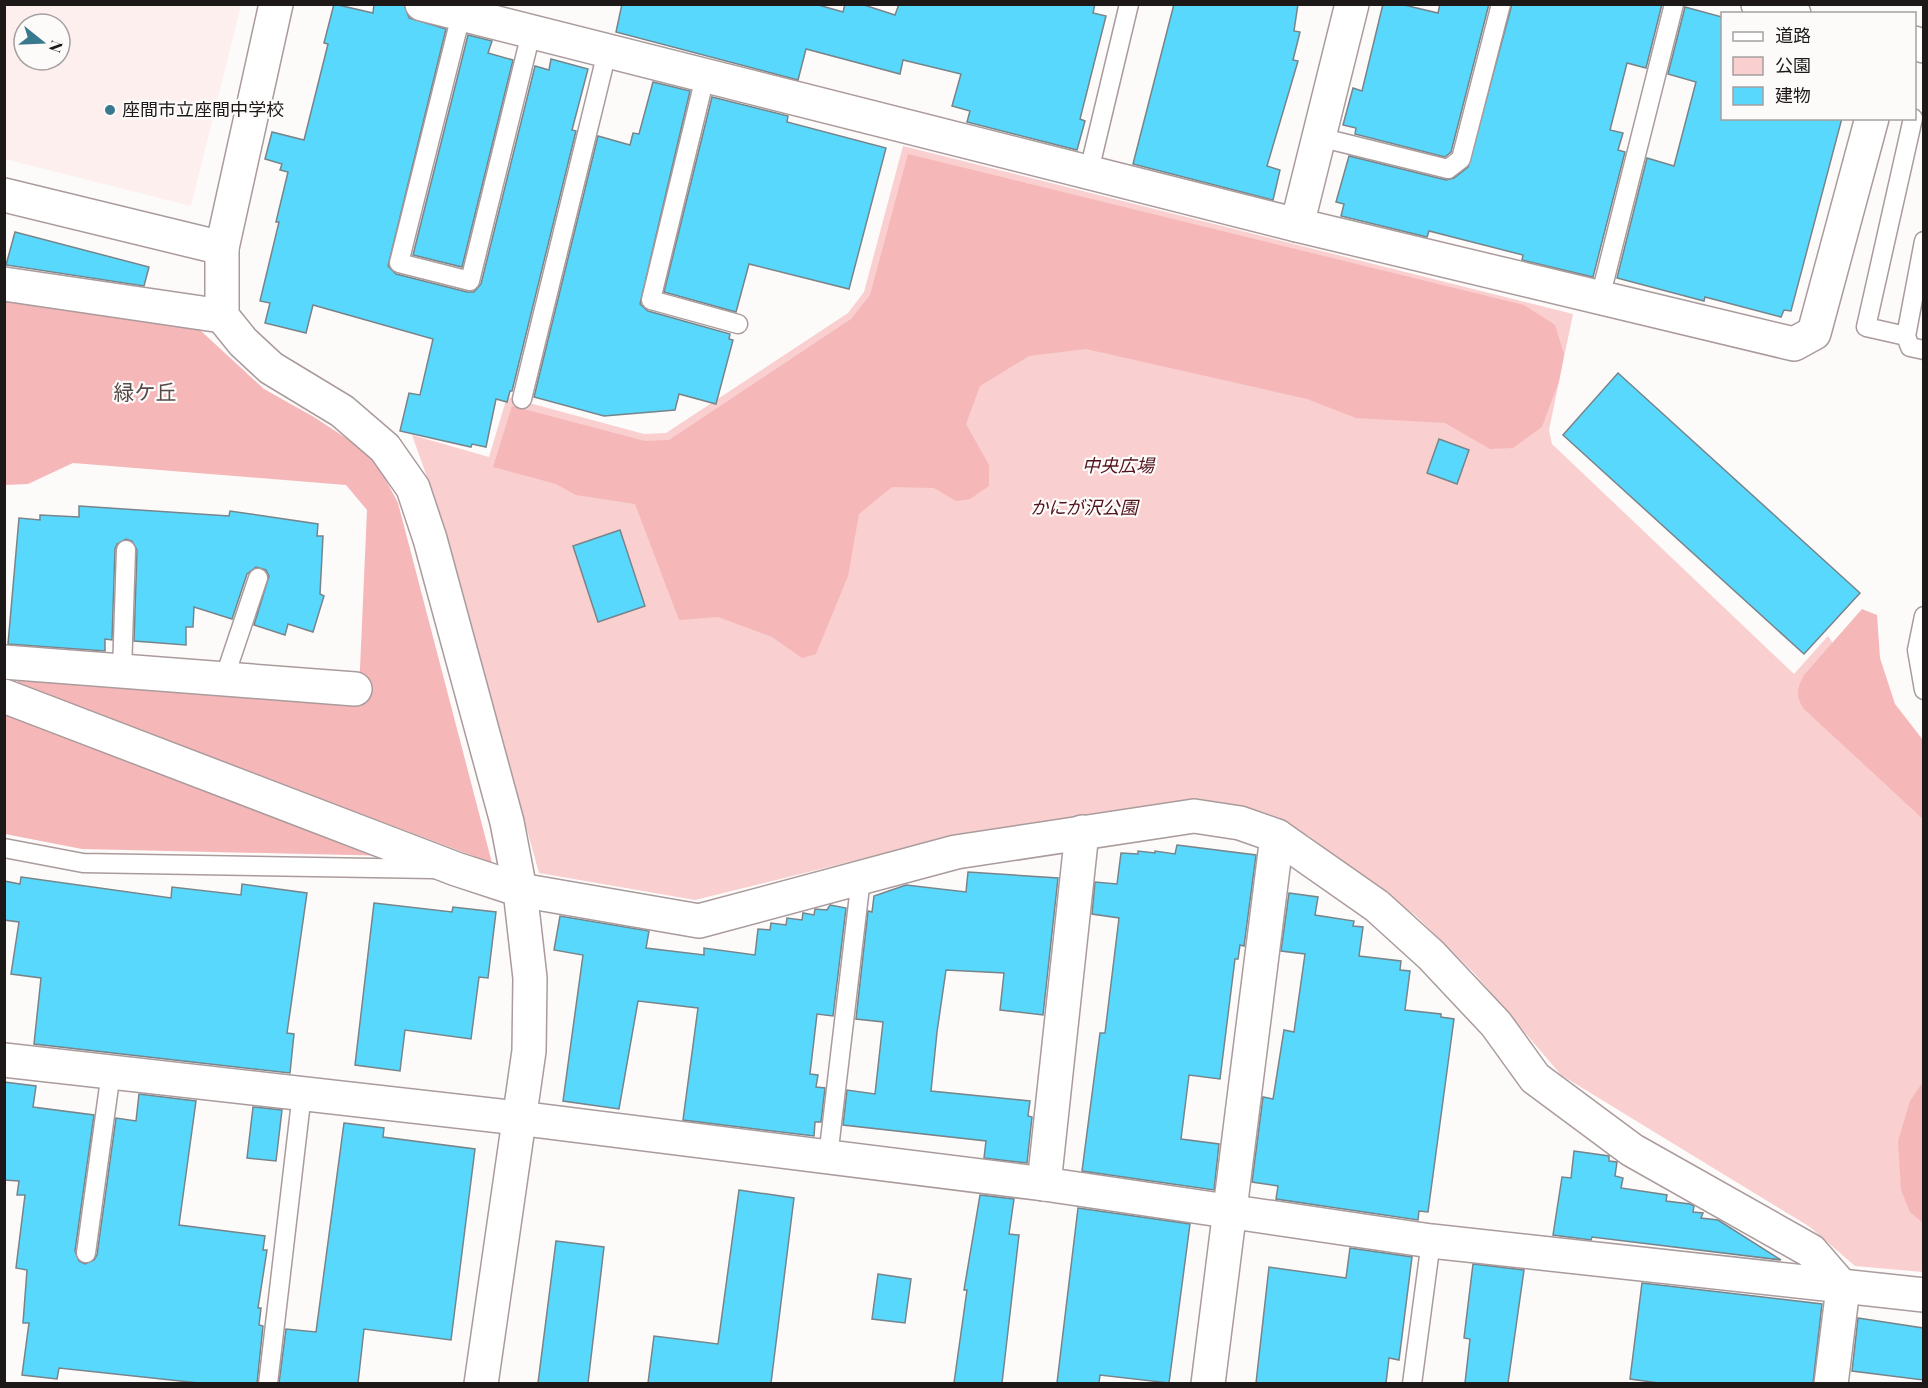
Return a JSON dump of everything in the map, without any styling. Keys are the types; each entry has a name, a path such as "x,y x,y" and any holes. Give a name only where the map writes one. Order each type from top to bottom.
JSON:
{"street":[{"path":"276,4 222,248 222,316 243,342 271,368 342,411 385,448 413,488 430,538 501,799 520,890 530,978 529,1051 481,1383"},
{"path":"423,4 1297,225 1794,344 1814,333 1871,120"},
{"path":"1297,225 1352,4"},
{"path":"1758,4 1787,12"},
{"path":"4,195 222,248"},
{"path":"4,284 222,316"},
{"path":"4,662 355,689"},
{"path":"4,696 456,869 520,890 699,921 956,852 1082,831 1194,816 1240,823 1277,836 1377,906 1431,955 1496,1024 1535,1078 1632,1150 1811,1251 1843,1288 1831,1383"},
{"path":"1044,1184 1082,831"},
{"path":"1208,1383 1277,836"},
{"path":"4,1060 518,1118 1044,1184 1229,1214 1431,1241 1923,1295"}],"lane":[{"path":"1089,171 1129,4"},
{"path":"1319,137 1448,169 1461,159 1501,4"},
{"path":"1600,298 1674,4"},
{"path":"461,15 399,263 470,281 531,33"},
{"path":"522,399 607,52"},
{"path":"705,77 651,300 738,324"},
{"path":"1906,336 1866,327 1913,120"},
{"path":"1923,241 1906,336 1910,347 1923,350"},
{"path":"122,671 126,550"},
{"path":"224,679 258,578"},
{"path":"1923,616 1917,650 1923,690"},
{"path":"4,849 83,863 456,869"},
{"path":"828,1157 861,878"},
{"path":"86,1253 111,1072"},
{"path":"268,1383 302,1093"},
{"path":"1412,1383 1431,1241"}],"shaded area":[{"name":"座間市立座間中学校","path":"5,4 241,5 191,206 5,159"},
{"path":"908,154 1524,305 1555,325 1564,354 1559,381 1542,427 1513,448 1490,449 1445,423 1356,418 1307,399 1086,349 1029,356 980,386 966,424 989,465 989,486 970,499 956,501 934,488 892,487 859,514 848,576 816,654 802,658 772,637 718,617 679,620 635,504 576,495 556,484 493,467 512,406 645,441 669,440 851,319 870,295"},
{"path":"4,300 200,330 264,389 314,417 358,446 378,465 398,503 492,863 17,685 19,672 359,691 367,510 346,485 73,463 28,484 5,485"},
{"path":"1862,609 1877,615 1880,658 1895,704 1923,740 1923,819 1804,709 1799,700 1799,688 1804,675"},
{"path":"4,711 396,856 82,849 5,834"},
{"path":"1923,1082 1923,1223 1910,1212 1901,1190 1898,1141 1910,1101"}],"green space":[{"name":"かにが沢公園","path":"903,146 1573,314 1549,430 1552,444 1794,674 1828,636 1886,721 1923,749 1923,1272 1855,1266 1810,1227 1561,1075 1474,973 1416,916 1309,836 1243,806 1191,801 950,837 695,900 539,873 437,505 412,435 489,457 507,397 644,434 666,433 848,313 864,292"}],"building":[{"path":"334,4 373,13 374,4 404,4 409,18 446,29 388,266 396,274 474,292 481,284 535,66 549,70 551,59 588,69 572,130 576,131 512,391 510,391 507,402 496,399 486,447 472,444 471,447 400,431 409,393 420,395 433,339 313,305 306,333 265,323 270,303 260,301 279,222 276,222 288,172 280,170 282,164 265,159 272,132 304,140 328,44 324,43"},
{"path":"622,4 815,4 843,12 845,4 861,4 895,15 899,4 1095,4 1093,13 1106,16 1080,119 1085,121 1077,150 967,122 970,111 952,106 961,74 903,60 900,74 806,49 798,80 616,32"},
{"path":"1174,4 1298,4 1294,31 1300,32 1293,60 1298,61 1267,166 1280,170 1273,200 1133,164"},
{"path":"1383,4 1400,4 1438,13 1440,4 1489,4 1451,152 1445,157 1355,134 1356,128 1343,125 1353,88 1362,91"},
{"path":"1512,4 1662,4 1646,68 1627,63 1610,130 1623,133 1618,150 1625,152 1593,277 1522,260 1523,255 1429,231 1427,237 1341,216 1344,204 1336,202 1349,156 1446,180 1454,178 1468,167"},
{"path":"1685,7 1721,17 1721,120 1841,120 1791,311 1784,310 1781,317 1705,297 1704,301 1617,278 1647,158 1674,166 1696,82 1668,74"},
{"path":"468,35 492,41 488,53 513,60 462,267 413,255"},
{"path":"653,82 690,91 640,304 648,311 730,334 729,339 733,340 716,404 679,394 675,410 604,416 534,397 598,136 630,145 633,133 639,134"},
{"path":"712,97 788,116 787,122 886,148 849,289 749,264 736,312 664,292"},
{"path":"15,232 149,267 144,286 6,265"},
{"path":"1618,373 1860,593 1804,654 1563,435"},
{"path":"1439,439 1469,450 1457,484 1427,473"},
{"path":"79,506 229,516 230,511 318,524 317,536 323,536 320,594 324,596 313,632 288,624 285,635 254,625 269,576 266,570 256,567 247,574 232,619 194,607 193,627 186,627 186,645 134,641 137,550 132,541 126,539 117,544 115,549 112,640 105,639 105,651 8,644 19,518 40,520 40,515 79,517"},
{"path":"620,530 645,606 598,622 573,546"},
{"path":"1177,845 1256,855 1244,946 1240,945 1238,959 1235,959 1220,1079 1189,1075 1181,1139 1219,1144 1214,1190 1082,1171 1100,1033 1105,1033 1119,918 1092,914 1095,882 1117,884 1121,853 1138,854 1138,851 1155,853 1155,851 1175,854"},
{"path":"968,872 1058,878 1043,1015 1000,1010 1004,973 946,970 937,1032 931,1091 1030,1101 1028,1116 1032,1117 1027,1163 984,1158 986,1141 843,1125 847,1090 875,1094 883,1022 856,1019 868,911 872,912 874,896 906,885 966,892"},
{"path":"21,877 171,898 172,887 241,895 242,884 307,893 287,1033 294,1034 290,1073 34,1044 41,978 11,974 19,922 4,920 4,881 20,884"},
{"path":"1289,893 1318,897 1315,915 1354,921 1353,926 1363,927 1359,956 1401,961 1400,970 1410,971 1405,1010 1441,1014 1441,1017 1454,1019 1428,1212 1419,1211 1418,1220 1276,1199 1278,1186 1252,1182 1263,1097 1273,1099 1284,1030 1294,1032 1305,954 1281,951"},
{"path":"374,903 452,912 453,907 496,912 488,978 479,977 471,1039 405,1030 400,1071 355,1065"},
{"path":"830,905 846,908 833,1016 817,1014 810,1074 818,1075 816,1087 825,1088 821,1122 815,1122 814,1136 683,1120 698,1008 638,1001 619,1109 563,1101 583,955 554,950 560,916 649,931 646,948 704,955 704,948 755,955 758,929 770,930 771,923 786,925 787,918 802,920 803,913 814,915 815,909 827,910"},
{"path":"4,1082 36,1086 33,1107 94,1115 75,1251 79,1261 85,1264 94,1260 97,1255 116,1118 136,1121 139,1094 196,1101 179,1225 265,1236 263,1250 267,1250 258,1308 261,1308 259,1325 263,1326 257,1383 199,1383 59,1368 57,1379 22,1375 29,1323 23,1323 27,1270 16,1268 25,1195 17,1195 19,1181 4,1180"},
{"path":"253,1107 282,1110 276,1161 247,1158"},
{"path":"344,1123 384,1128 383,1137 475,1149 451,1340 364,1329 358,1383 279,1383 286,1329 316,1332"},
{"path":"1574,1151 1609,1156 1609,1161 1617,1162 1615,1176 1623,1178 1621,1188 1667,1195 1666,1201 1690,1204 1694,1206 1693,1212 1703,1213 1701,1218 1718,1220 1781,1260 1592,1237 1591,1240 1553,1235 1562,1177 1571,1178"},
{"path":"739,1190 794,1198 771,1383 648,1383 654,1336 718,1344"},
{"path":"980,1195 1014,1199 1009,1234 1019,1235 1002,1383 954,1383 967,1290 964,1290"},
{"path":"1078,1208 1190,1224 1169,1383 1100,1375 1099,1383 1057,1383"},
{"path":"556,1241 604,1247 588,1383 538,1383"},
{"path":"1350,1248 1412,1257 1399,1360 1389,1358 1386,1383 1256,1383 1269,1267 1346,1278"},
{"path":"1473,1264 1524,1270 1508,1383 1465,1383 1470,1339 1464,1338"},
{"path":"878,1274 911,1279 905,1323 872,1319"},
{"path":"1642,1283 1822,1304 1813,1383 1659,1383 1630,1379"},
{"path":"1858,1318 1923,1328 1923,1380 1852,1371"}],"place":[{"name":"座間市立座間中学校","path":"110,110"}],"district":[{"name":"緑ケ丘","path":"145,393"}],"park label":[{"name":"中央広場","path":"1118,466"}]}
